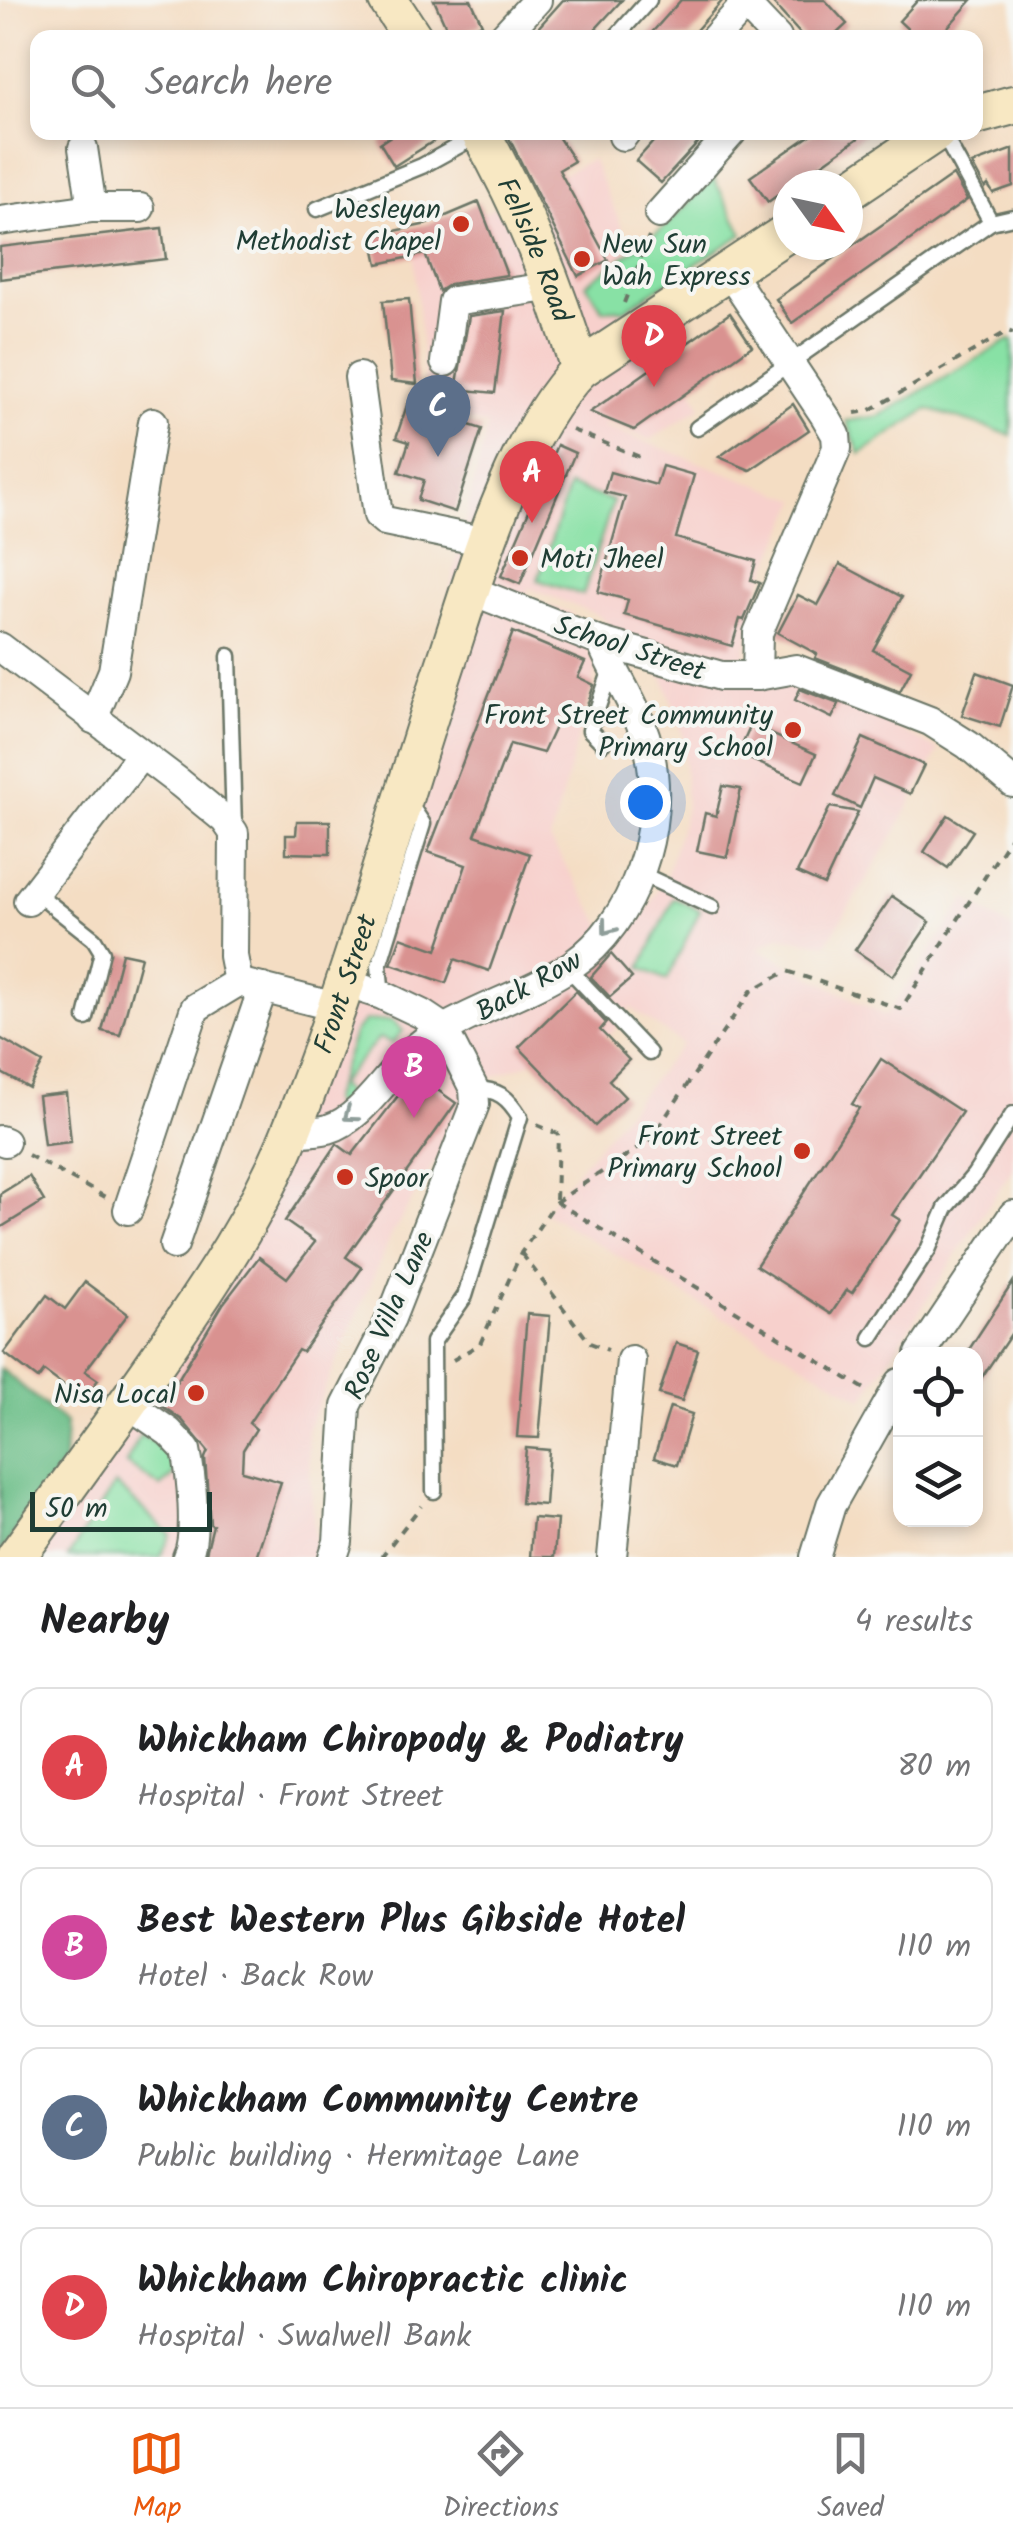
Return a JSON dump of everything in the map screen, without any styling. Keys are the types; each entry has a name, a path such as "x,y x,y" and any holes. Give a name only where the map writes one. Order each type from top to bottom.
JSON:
{"main road":[{"path":"388,0 408,30"},
{"path":"983,113 1013,106"},
{"name":"Fellside Road","path":"484,140 534,234 580,368"},
{"path":"863,182 927,140"},
{"path":"580,368 773,242"},
{"name":"Front Street","path":"16,1557 218,1273 263,1198 340,995 486,542 525,454 560,390 580,368"}],"street":[{"path":"512,30 536,0"},
{"path":"720,30 743,2 769,30"},
{"path":"659,214 725,140"},
{"path":"83,148 92,208"},
{"path":"0,221 92,208 140,208"},
{"path":"729,272 825,416 836,435 837,448 758,633 757,676"},
{"path":"445,362 453,301 555,286"},
{"path":"358,377 378,516 385,521 486,542"},
{"path":"93,720 113,672 153,422"},
{"name":"School Street","path":"470,590 606,655 720,676 757,676 796,669 930,721 1011,774"},
{"path":"0,647 225,820 234,833 233,956 250,985 174,1245"},
{"name":"Back Row","path":"290,1133 330,1128 355,1116 410,1050 443,1028 568,968 589,952 616,919 639,873 654,804 650,753 627,692 606,655"},
{"path":"32,896 140,756"},
{"path":"128,1210 195,1008 250,985 340,995 382,995 443,1028 474,1090"},
{"name":"Rose Villa Lane","path":"333,1557 338,1542 346,1406 391,1318 475,1104 474,1090"},
{"path":"925,1347 1013,1215"},
{"path":"612,1557 631,1360"},
{"path":"815,1557 832,1505 893,1396"},
{"path":"128,1403 186,1450 191,1522 191,1550 187,1557"}],"lane":[{"path":"621,30 649,0"},
{"path":"317,209 422,166 468,140"},
{"path":"944,140 990,222"},
{"path":"697,428 990,222 1013,216"},
{"path":"603,743 590,730 606,655"},
{"path":"229,656 234,833"},
{"path":"382,995 379,966 422,824 402,795"},
{"path":"639,873 712,907"},
{"path":"32,896 94,939 102,952 86,1018"},
{"path":"568,968 649,1053"},
{"path":"434,1490 433,1342 465,1296 520,1118 510,1100 492,1089 474,1090"},
{"path":"871,1338 928,1250 946,1208 974,1175 1013,1114"}],"path":[{"path":"626,339 621,313 659,214"},
{"path":"825,416 869,412 1008,331 1013,333"},
{"path":"548,412 576,432 645,459"},
{"path":"434,1371 480,1344 522,1253 556,1202 649,1141 751,991 787,971 901,1008 1013,833"},
{"path":"520,1118 558,1134 556,1202"},
{"path":"3,1141 128,1210"},
{"path":"556,1202 843,1376"},
{"path":"522,1253 590,1343 631,1360"},
{"path":"380,1557 434,1490"}],"shaded area":[{"path":"592,159 701,407 650,440 605,422 603,426 798,500 761,583 739,679 804,681 939,750 892,838 826,944 779,937 757,948 886,1016 966,899 1013,930 1013,1168 897,1347 893,1347 863,1399 543,1212 682,1044 631,1008 612,1033 484,1080 392,1234 307,1430 316,1557 26,1557 255,1230 433,666 487,426 427,409 413,248","holes":["529,588 598,615 664,679 683,735 686,808 667,874 645,913 615,945 550,840 597,668 570,612 524,600"]}],"green space":[{"path":"713,177 743,234 625,309 603,310 586,284 666,226"},
{"path":"1013,341 1011,435 928,409 860,454 846,421 879,416"},
{"path":"569,486 613,501 583,595 538,580"},
{"path":"674,898 700,910 667,980 641,968"},
{"path":"392,1020 403,1031 392,1043 379,1038 338,1085 348,1095 337,1108 331,1101 355,1031 365,1021"},
{"path":"0,1368 66,1423 64,1462 0,1554"},
{"path":"141,1434 176,1456 173,1476 160,1487 126,1463"},
{"path":"115,1484 171,1535 160,1557 68,1557"}],"building":[{"path":"434,0 471,0 482,24 469,30 447,30"},
{"path":"563,0 622,0 594,30 536,30"},
{"path":"681,0 723,0 696,30 654,30"},
{"path":"770,0 825,0 847,24 841,30 797,30"},
{"path":"918,0 972,0 945,30 909,30 899,21"},
{"path":"385,140 435,140 394,166 380,143"},
{"path":"510,140 560,140 574,161 559,170 608,260 578,276"},
{"path":"655,140 701,140 661,183 636,161"},
{"path":"803,140 856,140 813,170 773,170 773,198 768,202 750,177"},
{"path":"1013,149 1013,186 993,193 988,185 985,188 972,164"},
{"path":"953,175 967,200 792,323 776,299 832,260 863,260 863,238"},
{"path":"479,202 507,275 450,284 439,291 425,254 378,264 372,236 427,224"},
{"path":"162,228 166,259 0,279 0,247"},
{"path":"409,299 417,384 391,381 383,301"},
{"path":"505,311 495,393 456,389 469,316"},
{"path":"730,313 752,346 634,430 590,412"},
{"path":"793,404 809,430 750,470 719,457"},
{"path":"407,405 482,429 455,512 418,500 424,480 399,472 409,442 396,438"},
{"path":"557,445 575,453 520,584 501,576"},
{"path":"662,466 694,475 676,538 756,561 751,580 760,583 744,620 740,619 732,646 624,615 628,600 598,592 625,497 604,492 610,472 656,485"},
{"path":"840,564 902,597 873,650 911,670 900,691 815,658 817,654 778,633 798,595 818,605"},
{"path":"513,632 585,662 578,677 594,685 582,720 562,712 543,753 510,744 475,835 530,854 489,971 455,959 446,983 391,964 401,937 437,950 466,865 428,852"},
{"path":"977,672 1013,685 1000,727 962,715"},
{"path":"800,689 839,704 832,718 795,700"},
{"path":"751,725 816,754 803,782 738,754"},
{"path":"863,738 924,765 910,794 873,778 860,808 835,796"},
{"path":"723,786 741,789 727,857 697,851 705,813 716,816"},
{"path":"830,807 858,812 824,885 797,873"},
{"path":"948,815 973,831 948,868 924,852"},
{"path":"297,821 330,821 330,854 286,853 286,835 296,835"},
{"path":"892,896 930,922 893,976 855,950"},
{"path":"122,953 141,957 120,1035 102,1031"},
{"path":"611,954 632,978 610,997 591,977"},
{"path":"576,991 606,1023 600,1030 629,1060 609,1080 625,1097 595,1126 519,1047"},
{"path":"0,1038 43,1063 29,1088 0,1072"},
{"path":"881,1059 962,1112 892,1215 900,1220 852,1293 847,1290 831,1314 756,1266 859,1108 852,1104"},
{"path":"415,1074 456,1103 346,1257 362,1268 302,1352 298,1350 249,1423 256,1429 243,1450 242,1471 281,1482 256,1557 205,1557 213,1525 205,1458 208,1451 182,1420 162,1406 223,1304 259,1257 287,1278 315,1242 285,1221 337,1144 352,1155"},
{"path":"66,1093 71,1142 44,1145 38,1096"},
{"path":"29,1176 44,1201 0,1228 0,1194"},
{"path":"85,1282 128,1314 85,1371 98,1380 83,1400 44,1371 38,1379 4,1353 47,1295 65,1309"},
{"path":"1013,1282 1013,1331 983,1376 983,1347 971,1347"},
{"path":"527,1314 550,1316 539,1438 517,1437"},
{"path":"676,1343 698,1350 682,1401 659,1394"},
{"path":"670,1407 692,1414 677,1465 654,1458"},
{"path":"526,1448 549,1450 545,1505 521,1503"},
{"path":"533,1518 557,1520 554,1557 530,1557"}],"place":[{"name":"Wesleyan Methodist Chapel","path":"461,224"},
{"name":"New Sun Wah Express","path":"582,259"},
{"name":"Whickham Chiropractic clinic","path":"654,387"},
{"name":"Whickham Community Centre","path":"438,457"},
{"name":"Whickham Chiropody & Podiatry","path":"532,523"},
{"name":"Moti Jheel","path":"520,558"},
{"name":"Front Street Community Primary School","path":"793,730"},
{"name":"Best Western Plus Gibside Hotel","path":"414,1118"},
{"name":"Front Street Primary School","path":"802,1151"},
{"name":"Spoor","path":"345,1177"},
{"name":"Nisa Local","path":"196,1393"}]}
